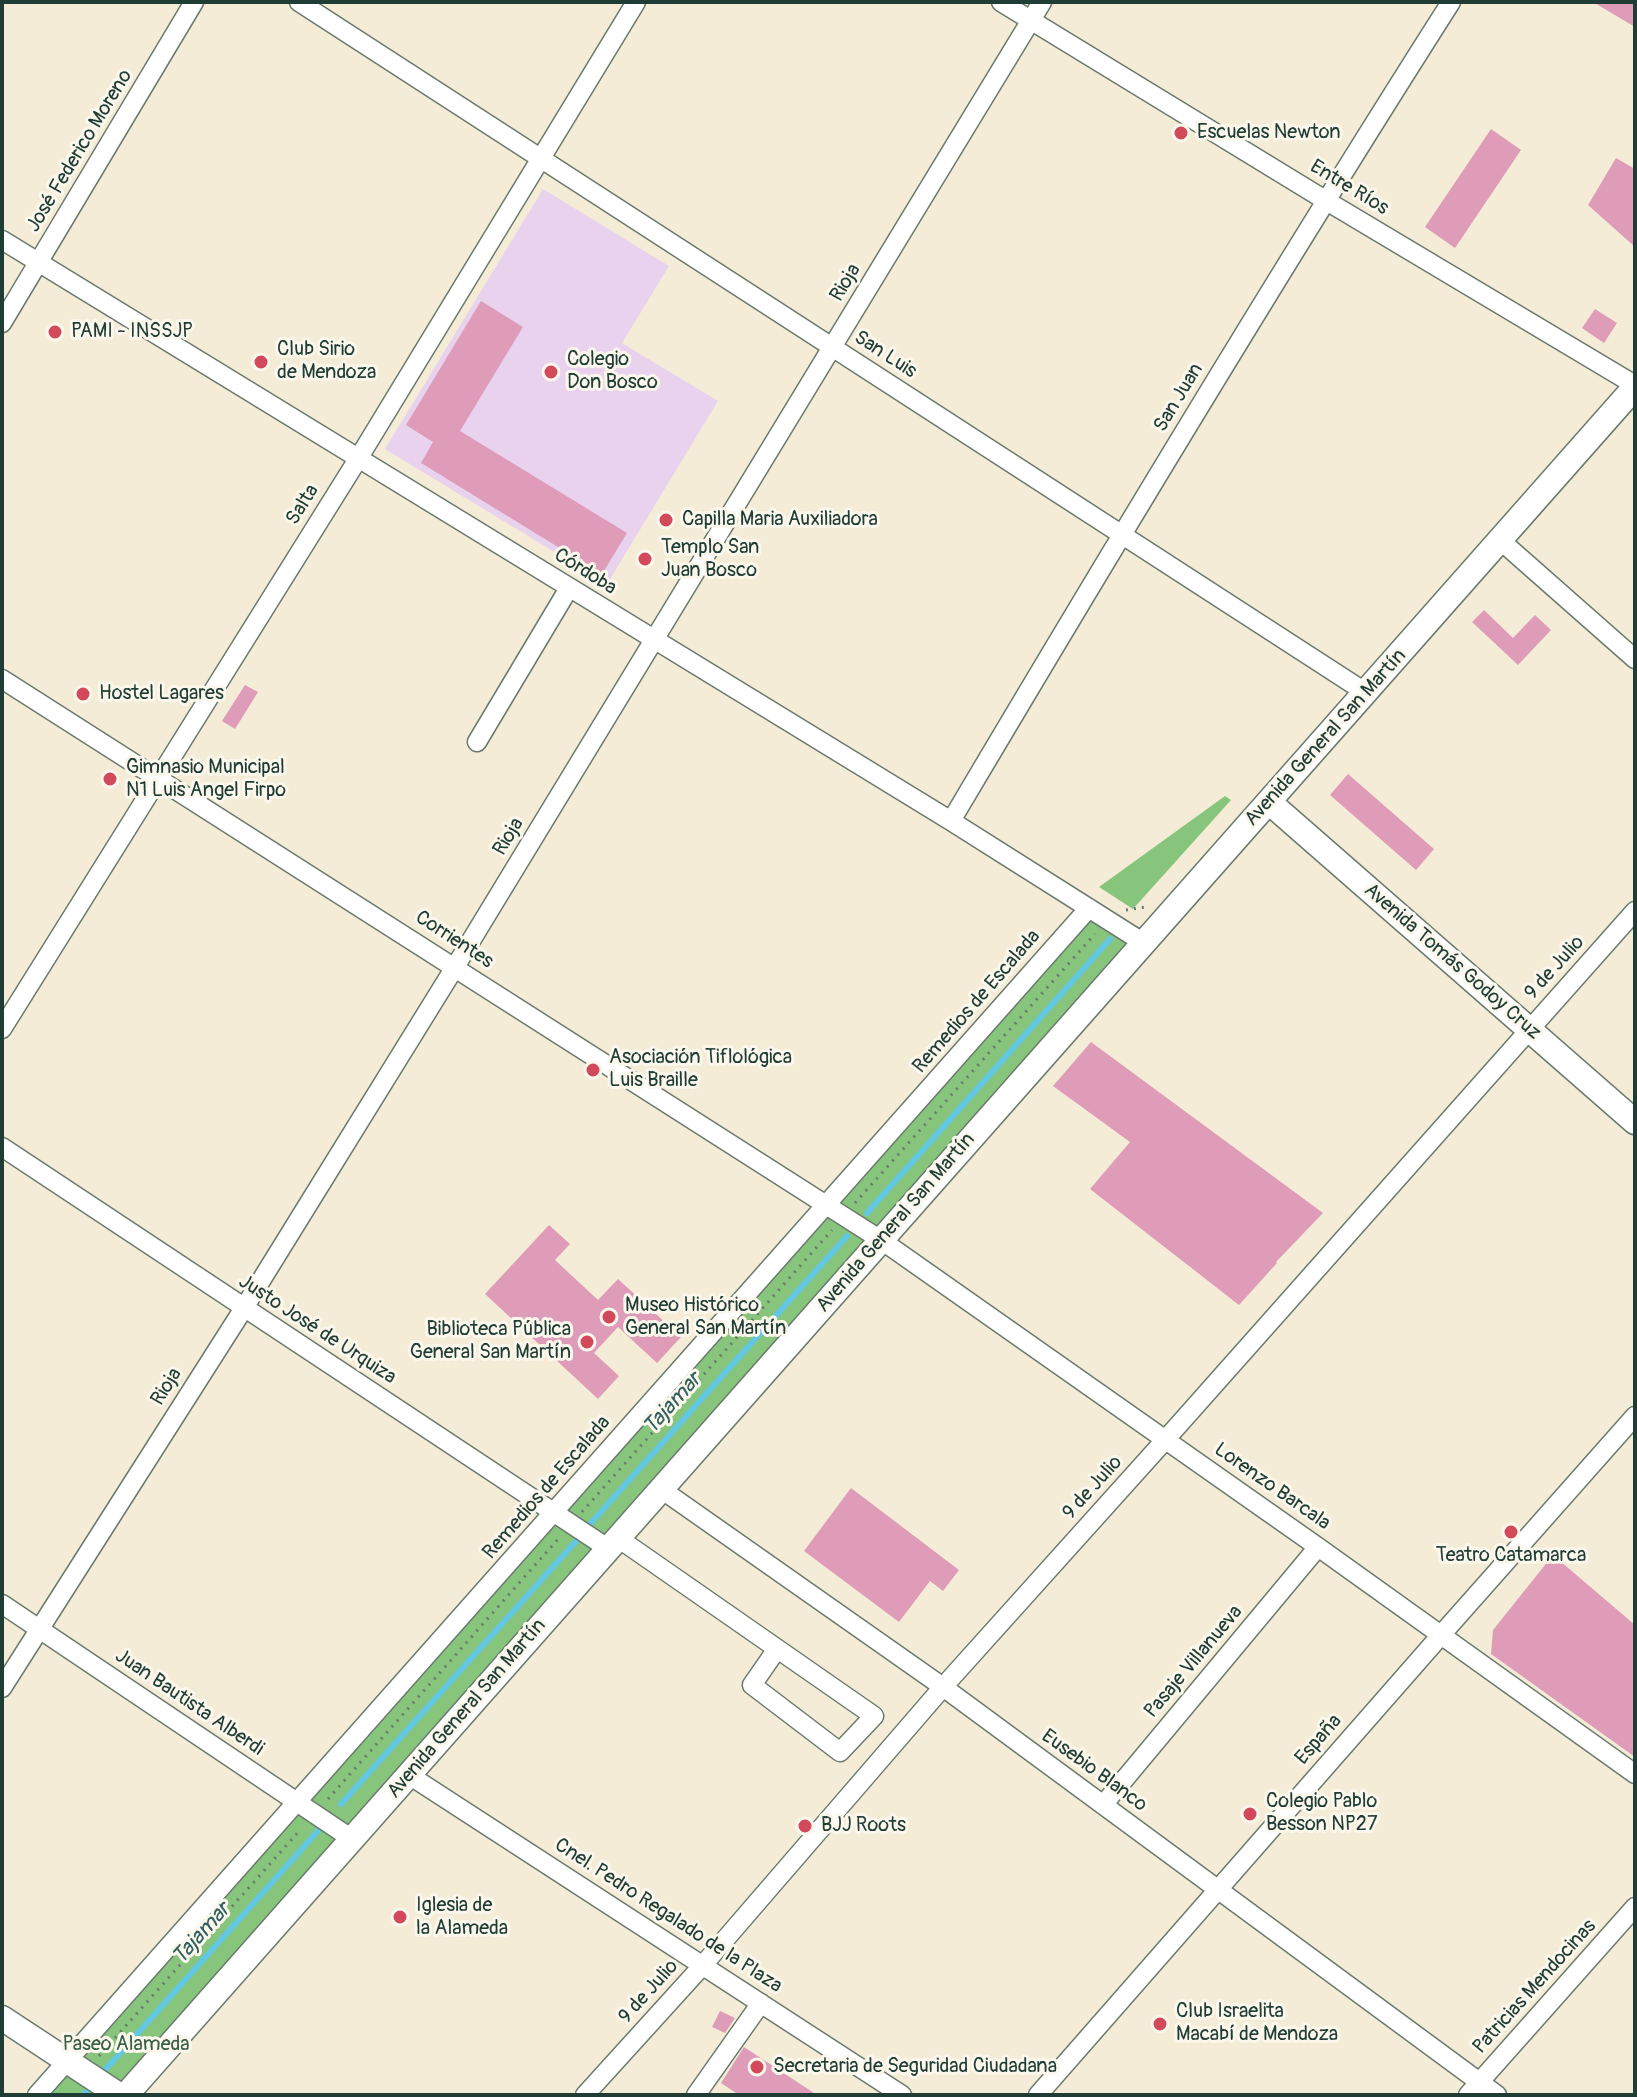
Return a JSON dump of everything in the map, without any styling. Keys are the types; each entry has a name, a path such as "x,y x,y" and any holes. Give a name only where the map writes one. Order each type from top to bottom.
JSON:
{"main road":[{"name":"Avenida General San Martín","path":"126,2095 1635,386"},
{"name":"Avenida Tomás Godoy Cruz","path":"1269,802 1635,1122"},
{"path":"2,2018 119,2095"}],"street":[{"name":"José Federico Moreno","path":"2,323 194,2"},
{"name":"San Luis","path":"299,2 1365,692"},
{"name":"Salta","path":"2,1029 358,459 636,2"},
{"name":"Entre Ríos","path":"1001,2 1635,386"},
{"name":"Rioja","path":"2,1688 244,1308 455,967 1042,2"},
{"name":"San Juan","path":"951,821 1325,200 1451,2"},
{"name":"Córdoba","path":"2,240 951,821 1144,943"},
{"path":"1500,540 1635,659"},
{"path":"477,742 569,588"},
{"name":"Corrientes","path":"2,679 881,1240"},
{"name":"Remedios de Escalada","path":"37,2095 76,2067 298,1803 1089,908"},
{"name":"9 de Julio","path":"585,2095 703,1965 943,1687 1635,911"},
{"name":"Justo José de Urquiza","path":"2,1147 571,1524 614,1544 777,1649 874,1716 840,1752 752,1685 777,1649"},
{"name":"Lorenzo Barcala","path":"881,1240 1635,1774"},
{"name":"España","path":"1038,2095 1635,1416"},
{"name":"Eusebio Blanco","path":"661,1489 943,1687 1218,1890 1474,2088 1497,2095"},
{"name":"Pasaje Villanueva","path":"1103,1805 1318,1547"},
{"name":"Juan Bautista Alberdi","path":"2,1604 352,1839"},
{"name":"Cnel. Pedro Regalado de la Plaza","path":"409,1775 902,2095"},
{"name":"Patricias Mendocinas","path":"1474,2088 1635,1907"},
{"path":"696,2095 761,2003"}],"path":[{"path":"76,2067 314,1814 1107,919"}],"shaded area":[{"name":"Colegio Don Bosco","path":"543,189 669,266 622,343 718,401 607,584 385,449"}],"green space":[{"path":"1225,796 1231,800 1133,909 1099,887"},
{"name":"Paseo Alameda","path":"1089,908 1144,943 126,2095 37,2095"}],"building":[{"path":"1593,2 1635,2 1635,27"},
{"path":"1491,129 1521,150 1455,248 1425,227"},
{"path":"1616,158 1635,169 1635,247 1588,205"},
{"path":"481,301 523,327 460,431 627,533 602,574 421,463 433,442 406,425"},
{"path":"1595,309 1617,323 1604,343 1582,328"},
{"path":"1484,610 1513,638 1535,615 1551,630 1518,665 1472,622"},
{"path":"245,685 258,692 235,729 222,721"},
{"path":"1348,774 1434,849 1416,870 1330,795"},
{"path":"1091,1042 1323,1213 1239,1305 1090,1189 1130,1142 1053,1086"},
{"path":"549,1225 570,1244 555,1260 598,1300 618,1279 681,1337 657,1363 618,1327 594,1353 619,1376 598,1399 485,1294"},
{"path":"851,1488 959,1570 943,1591 930,1581 899,1622 804,1551"},
{"path":"1553,1555 1635,1625 1635,1757 1491,1654 1493,1630"},
{"path":"720,2011 735,2018 725,2033 712,2027"},
{"path":"744,2047 817,2095 739,2095 721,2083"}],"waterway":[{"name":"Tajamar","path":"867,1213 1110,939"},
{"name":"Tajamar","path":"590,1524 847,1236"},
{"name":"Tajamar","path":"341,1804 577,1540"},
{"name":"Tajamar","path":"105,2070 324,1824"},
{"name":"Tajamar","path":"83,2095 93,2084"}],"place":[{"name":"Escuelas Newton","path":"1181,133"},
{"name":"PAMI - INSSJP","path":"55,332"},
{"name":"Club Sirio de Mendoza","path":"261,362"},
{"name":"Colegio Don Bosco","path":"551,372"},
{"name":"Capilla Maria Auxiliadora","path":"666,520"},
{"name":"Templo San Juan Bosco","path":"645,559"},
{"name":"Hostel Lagares","path":"83,694"},
{"name":"Gimnasio Municipal N1 Luis Angel Firpo","path":"110,779"},
{"name":"Asociación Tiflológica Luis Braille","path":"593,1070"},
{"name":"Museo Histórico General San Martín","path":"609,1317"},
{"name":"Biblioteca Pública General San Martín","path":"587,1342"},
{"name":"Teatro Catamarca","path":"1511,1532"},
{"name":"Colegio Pablo Besson NP27","path":"1250,1814"},
{"name":"BJJ Roots","path":"805,1826"},
{"name":"Iglesia de la Alameda","path":"400,1917"},
{"name":"Club Israelita Macabí de Mendoza","path":"1160,2024"},
{"name":"Secretaria de Seguridad Ciudadana","path":"757,2067"}]}
